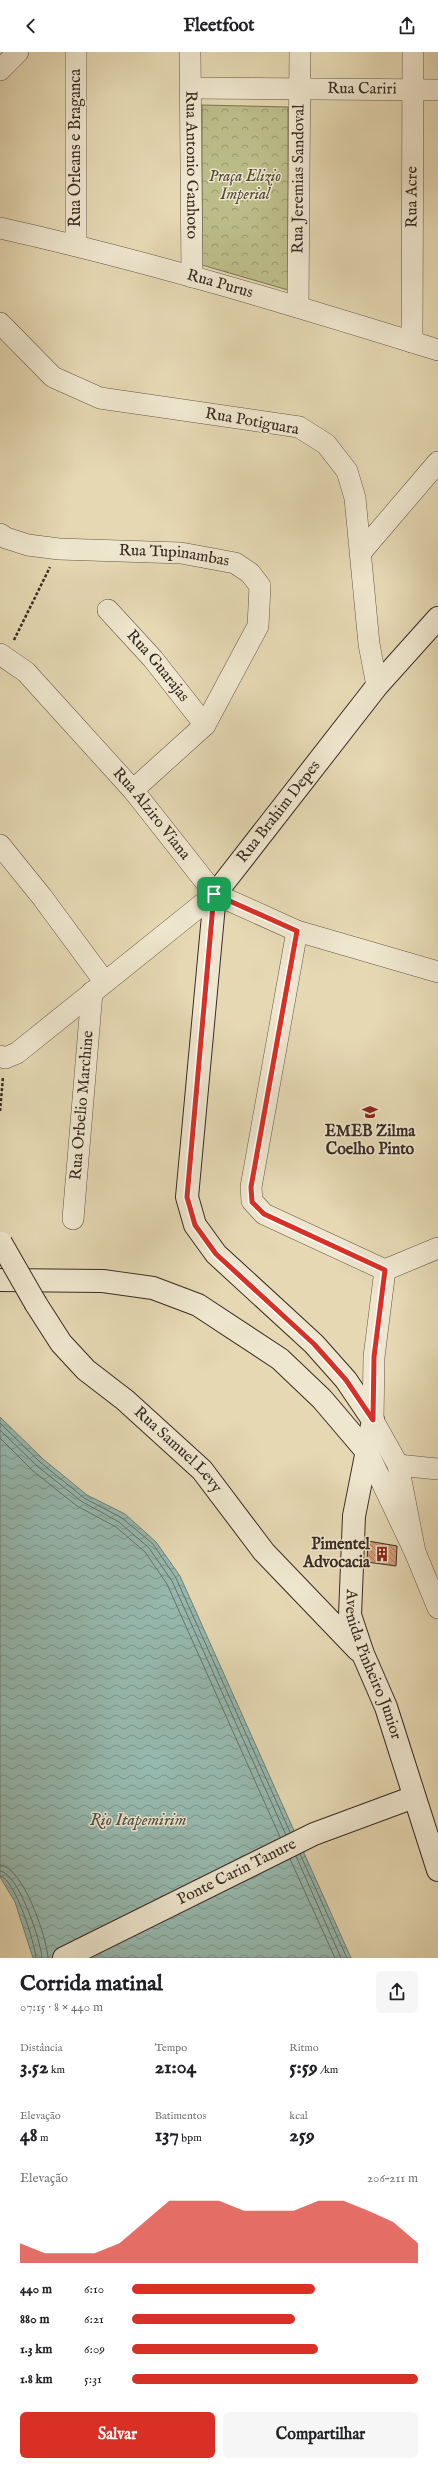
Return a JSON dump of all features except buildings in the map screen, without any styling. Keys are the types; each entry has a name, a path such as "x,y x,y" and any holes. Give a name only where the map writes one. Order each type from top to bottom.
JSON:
{"main road":[{"name":"Rua Brahim Depes","path":"214,894 377,686 438,618"},
{"path":"214,894 187,1197 195,1225 216,1254 314,1344 346,1380 373,1420"},
{"name":"Rua Samuel Levy","path":"1,1242 36,1304 61,1343 86,1370 125,1400 202,1470 264,1552 363,1654"},
{"path":"0,1280 102,1281 153,1288 198,1304 280,1359 322,1399 368,1453"},
{"name":"Avenida Pinheiro Junior","path":"373,1420 368,1453 354,1516 350,1615 363,1654 376,1680 386,1707 438,1870"},
{"name":"Ponte Carin Tanure","path":"64,1958 314,1834 414,1797"}],"street":[{"path":"0,70 18,52"},
{"name":"Rua Orleans e Braganca","path":"76,52 76,244"},
{"name":"Rua Antonio Ganhoto","path":"190,52 192,277"},
{"name":"Rua Jeremias Sandoval","path":"298,306 300,52"},
{"name":"Rua Acre","path":"412,342 413,52"},
{"name":"Rua Cariri","path":"191,88 438,90"},
{"name":"Rua Purus","path":"0,228 76,244 298,306 438,350"},
{"name":"Rua Potiguara","path":"0,323 54,377 100,398 299,427 326,444 347,471 355,498 362,551 369,644 377,686"},
{"path":"362,551 438,462"},
{"name":"Rua Tupinambas","path":"0,534 6,538 28,545 58,549 181,553 234,563 250,573 260,586 258,626 205,725 133,790"},
{"name":"Rua Guarajas","path":"108,610 153,659 205,725"},
{"name":"Rua Alziro Viana","path":"3,656 26,672 133,790 214,894"},
{"path":"0,845 42,897 98,986"},
{"path":"214,894 297,931 438,972"},
{"name":"Rua Brahim Depes","path":"2,1057 17,1053 98,986 214,894"},
{"path":"297,931 251,1187 252,1202 264,1214 385,1270 438,1248"},
{"name":"Rua Orbelio Marchine","path":"73,1219 98,986"},
{"path":"385,1270 374,1357 373,1420 398,1465 415,1552"},
{"path":"368,1453 415,1552 438,1608"},
{"path":"398,1465 438,1468"}],"path":[{"path":"3,656 58,549"},
{"path":"0,1111 2,1057"}],"green space":[{"name":"Praça Elizio Imperial","path":"202,105 288,107 288,290 202,265"}],"water":[{"name":"Rio Itapemirim","path":"0,1417 43,1459 87,1495 125,1514 156,1542 180,1576 351,1958 33,1958 15,1902 0,1877"}],"place":[{"name":"EMEB Zilma Coelho Pinto","path":"370,1112"},
{"name":"Pimentel Advocacia","path":"382,1554"}],"route":[{"path":"214,894 297,931 251,1187 252,1202 264,1214 385,1270 374,1357 373,1420 346,1380 314,1344 266,1297 216,1254 195,1225 187,1197 214,894"}]}
